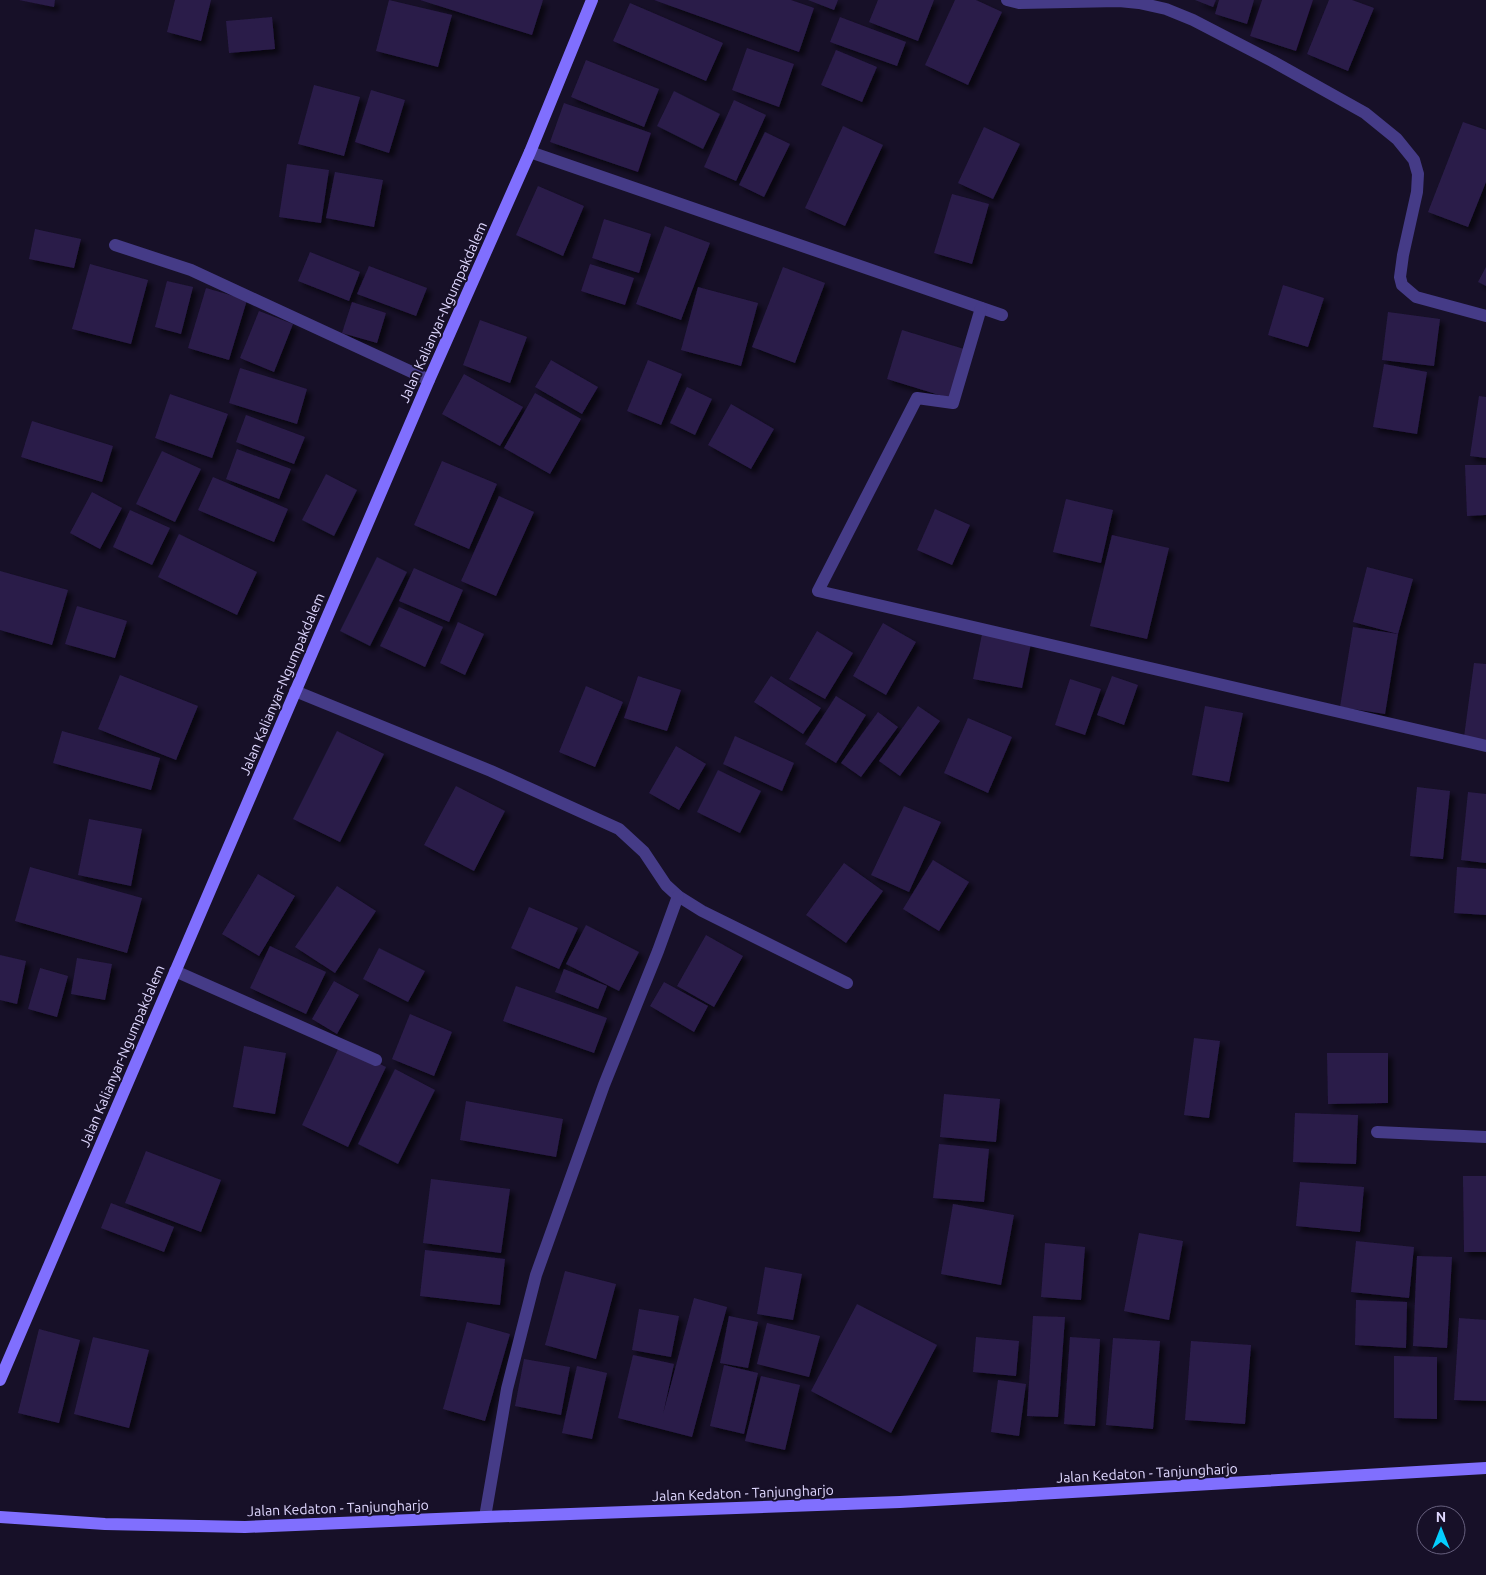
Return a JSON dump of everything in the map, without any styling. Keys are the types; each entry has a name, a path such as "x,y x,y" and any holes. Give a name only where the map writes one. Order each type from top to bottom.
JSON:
{"street":[{"name":"Jalan Kalianyar-Ngumpakdalem","path":"0,1380 429,380 530,152 592,0"},
{"path":"1007,0 1019,3 1139,3 1166,9 1193,20 1272,61 1366,113 1397,139 1414,160 1418,174 1417,192 1403,255 1400,277 1402,285 1416,297 1486,316"},
{"path":"530,152 1002,315"},
{"path":"114,245 192,270 429,380"},
{"path":"981,308 953,403 916,398 818,591 1486,746"},
{"path":"295,691 491,771 619,829 644,852 666,885 678,896 702,911 846,983"},
{"path":"485,1517 507,1389 536,1275 604,1085 678,896"},
{"path":"175,971 376,1060"},
{"path":"1377,1132 1486,1137"},
{"name":"Jalan Kedaton - Tanjungharjo","path":"0,1517 105,1524 246,1527 900,1502 1486,1468"}],"building":[{"path":"19,0 55,0 54,7"},
{"path":"175,0 211,0 201,41 167,32"},
{"path":"389,0 452,15 438,67 376,51"},
{"path":"420,0 543,0 532,35"},
{"path":"654,0 791,0 814,8 799,52"},
{"path":"808,0 838,0 834,10"},
{"path":"878,0 934,0 918,41 869,22"},
{"path":"955,0 976,0 1002,12 968,85 925,65"},
{"path":"1195,0 1216,0 1213,7"},
{"path":"1219,0 1254,0 1247,24 1215,14"},
{"path":"1262,0 1313,0 1296,51 1250,36"},
{"path":"1329,0 1352,0 1374,8 1348,71 1307,54"},
{"path":"630,3 723,43 706,81 613,41"},
{"path":"272,17 275,49 229,53 226,21"},
{"path":"840,17 906,42 897,66 830,42"},
{"path":"747,48 794,64 779,107 732,90"},
{"path":"836,50 877,67 862,102 821,85"},
{"path":"586,60 659,89 644,127 571,97"},
{"path":"314,85 360,97 344,156 298,144"},
{"path":"371,90 405,100 389,153 355,142"},
{"path":"674,91 720,114 703,149 657,126"},
{"path":"734,100 766,115 736,181 704,167"},
{"path":"564,103 651,133 638,172 550,142"},
{"path":"1463,122 1486,130 1486,182 1468,227 1428,212"},
{"path":"843,126 883,145 845,226 805,208"},
{"path":"984,127 1020,144 993,199 958,183"},
{"path":"765,132 790,144 764,197 739,185"},
{"path":"287,164 329,170 321,223 279,217"},
{"path":"335,172 383,180 374,227 326,218"},
{"path":"538,186 584,206 563,256 516,235"},
{"path":"952,194 989,204 972,264 934,253"},
{"path":"604,219 651,234 639,273 592,258"},
{"path":"665,226 710,243 681,320 636,304"},
{"path":"35,229 81,239 74,268 29,259"},
{"path":"310,252 360,272 349,301 298,281"},
{"path":"90,264 148,280 131,344 72,329"},
{"path":"590,264 634,278 625,305 581,291"},
{"path":"369,266 427,288 416,316 357,294"},
{"path":"783,267 825,283 795,363 752,347"},
{"path":"1486,267 1486,286 1478,282"},
{"path":"167,281 193,287 181,334 155,327"},
{"path":"1283,285 1324,298 1308,347 1268,335"},
{"path":"698,287 758,303 741,366 681,350"},
{"path":"206,288 247,300 229,360 188,348"},
{"path":"352,302 386,313 377,343 342,333"},
{"path":"259,311 293,324 274,372 240,358"},
{"path":"1388,312 1440,319 1434,366 1382,360"},
{"path":"480,320 527,337 510,383 463,365"},
{"path":"902,330 964,349 949,398 887,379"},
{"path":"551,360 598,387 582,414 535,387"},
{"path":"648,360 682,374 661,425 627,411"},
{"path":"1384,364 1427,372 1417,434 1373,427"},
{"path":"240,368 307,389 297,424 229,403"},
{"path":"464,374 523,407 500,446 442,414"},
{"path":"687,387 712,399 695,435 670,423"},
{"path":"535,393 581,419 550,474 504,448"},
{"path":"170,394 228,414 212,458 155,438"},
{"path":"1479,396 1486,397 1486,458 1470,456"},
{"path":"731,404 774,429 751,469 708,445"},
{"path":"246,415 305,437 294,464 236,442"},
{"path":"32,421 113,446 102,482 21,457"},
{"path":"237,449 291,469 279,499 226,479"},
{"path":"162,451 201,469 175,522 136,504"},
{"path":"442,461 497,484 469,549 414,525"},
{"path":"1465,465 1486,465 1486,515 1467,516"},
{"path":"326,474 357,490 334,536 302,520"},
{"path":"213,477 288,509 274,542 198,510"},
{"path":"92,492 122,508 100,549 70,533"},
{"path":"499,496 534,512 496,596 461,581"},
{"path":"1066,499 1113,510 1101,563 1053,552"},
{"path":"935,509 970,525 952,565 917,550"},
{"path":"130,510 170,528 152,565 113,547"},
{"path":"179,534 257,572 237,615 158,577"},
{"path":"1112,535 1169,548 1147,639 1090,626"},
{"path":"377,557 407,572 370,646 340,631"},
{"path":"1367,567 1413,579 1398,634 1353,622"},
{"path":"414,568 463,590 449,622 399,601"},
{"path":"0,571 68,590 52,645 0,630"},
{"path":"77,606 127,621 115,658 65,644"},
{"path":"399,607 443,627 425,667 380,646"},
{"path":"458,622 484,634 465,675 440,663"},
{"path":"883,623 916,642 886,695 853,676"},
{"path":"1353,627 1398,634 1385,714 1340,707"},
{"path":"817,631 853,653 825,699 789,679"},
{"path":"982,634 1031,643 1022,688 973,679"},
{"path":"1474,663 1486,664 1486,740 1464,737"},
{"path":"120,675 198,706 176,760 98,729"},
{"path":"638,676 681,690 667,731 624,718"},
{"path":"771,676 821,708 803,734 754,702"},
{"path":"1112,676 1138,685 1124,725 1097,715"},
{"path":"1070,679 1101,689 1085,735 1055,725"},
{"path":"586,686 623,702 595,767 559,752"},
{"path":"836,696 866,715 836,763 805,744"},
{"path":"918,706 940,721 900,776 879,761"},
{"path":"1205,706 1243,713 1229,782 1192,775"},
{"path":"878,712 898,727 861,777 841,763"},
{"path":"968,718 1012,737 988,793 944,773"},
{"path":"62,731 160,758 151,790 53,763"},
{"path":"337,731 384,754 340,842 293,819"},
{"path":"735,736 794,763 782,791 723,764"},
{"path":"676,746 706,764 679,810 649,793"},
{"path":"718,770 761,791 740,833 697,812"},
{"path":"456,786 505,811 474,871 424,845"},
{"path":"1417,787 1450,791 1443,859 1410,856"},
{"path":"1468,792 1486,794 1486,863 1461,860"},
{"path":"904,806 941,822 909,892 871,875"},
{"path":"89,819 142,829 131,886 78,875"},
{"path":"933,860 969,882 939,931 903,909"},
{"path":"844,863 883,891 846,943 806,915"},
{"path":"30,867 142,898 127,953 15,921"},
{"path":"1457,867 1486,869 1486,915 1454,913"},
{"path":"258,874 295,896 259,956 222,934"},
{"path":"337,886 376,911 335,973 295,947"},
{"path":"529,907 578,928 559,969 511,948"},
{"path":"586,925 639,952 619,991 566,964"},
{"path":"706,935 743,956 714,1007 677,986"},
{"path":"270,946 326,972 306,1014 250,988"},
{"path":"379,948 425,971 408,1002 363,979"},
{"path":"0,955 26,961 17,1004 0,1000"},
{"path":"77,958 112,964 105,1000 71,994"},
{"path":"40,968 68,976 57,1017 28,1009"},
{"path":"564,969 607,986 598,1009 555,992"},
{"path":"334,981 359,995 337,1034 312,1019"},
{"path":"664,982 708,1006 694,1032 650,1006"},
{"path":"516,986 607,1018 594,1053 503,1021"},
{"path":"410,1014 452,1032 434,1076 392,1059"},
{"path":"1194,1038 1220,1041 1209,1118 1184,1115"},
{"path":"340,1045 386,1067 348,1147 302,1125"},
{"path":"244,1046 286,1053 275,1114 233,1107"},
{"path":"1327,1053 1388,1053 1388,1103 1328,1104"},
{"path":"395,1069 435,1090 398,1164 358,1144"},
{"path":"944,1094 1000,1099 996,1142 940,1137"},
{"path":"466,1101 563,1119 556,1157 460,1140"},
{"path":"1295,1113 1358,1115 1356,1164 1293,1162"},
{"path":"939,1144 989,1149 984,1202 933,1198"},
{"path":"146,1151 221,1180 201,1232 125,1203"},
{"path":"1463,1176 1486,1176 1486,1252 1464,1252"},
{"path":"431,1179 510,1189 501,1253 423,1243"},
{"path":"1300,1182 1364,1187 1360,1232 1296,1226"},
{"path":"111,1203 174,1227 164,1252 101,1228"},
{"path":"953,1204 1014,1215 1001,1285 941,1274"},
{"path":"1139,1233 1183,1241 1169,1320 1124,1311"},
{"path":"1356,1241 1414,1247 1409,1298 1351,1292"},
{"path":"1045,1243 1085,1247 1081,1300 1041,1297"},
{"path":"425,1250 505,1259 500,1305 420,1296"},
{"path":"1417,1256 1452,1257 1447,1348 1413,1346"},
{"path":"765,1267 802,1274 793,1320 757,1314"},
{"path":"565,1271 616,1284 596,1359 545,1345"},
{"path":"694,1298 727,1307 692,1437 618,1418 633,1355 674,1364 663,1414"},
{"path":"1356,1300 1407,1302 1406,1348 1355,1345"},
{"path":"857,1304 937,1345 891,1433 811,1391"},
{"path":"639,1309 679,1316 671,1357 632,1350"},
{"path":"729,1316 758,1322 748,1368 720,1363"},
{"path":"1033,1316 1065,1317 1058,1417 1027,1416"},
{"path":"1459,1318 1486,1320 1486,1401 1454,1400"},
{"path":"467,1322 510,1334 485,1421 443,1409"},
{"path":"767,1323 820,1336 809,1377 757,1364"},
{"path":"39,1329 80,1340 59,1423 18,1413"},
{"path":"93,1337 149,1350 129,1428 74,1414"},
{"path":"976,1337 1019,1341 1016,1376 973,1372"},
{"path":"1070,1337 1100,1339 1095,1426 1064,1424"},
{"path":"1113,1338 1160,1341 1153,1429 1106,1425"},
{"path":"1191,1341 1251,1345 1245,1424 1185,1420"},
{"path":"1394,1356 1437,1357 1437,1419 1394,1418"},
{"path":"524,1359 570,1367 561,1415 515,1406"},
{"path":"724,1365 758,1373 744,1434 710,1426"},
{"path":"577,1366 607,1373 592,1439 562,1433"},
{"path":"761,1376 800,1385 785,1450 745,1441"},
{"path":"998,1380 1026,1384 1019,1436 991,1432"}]}
